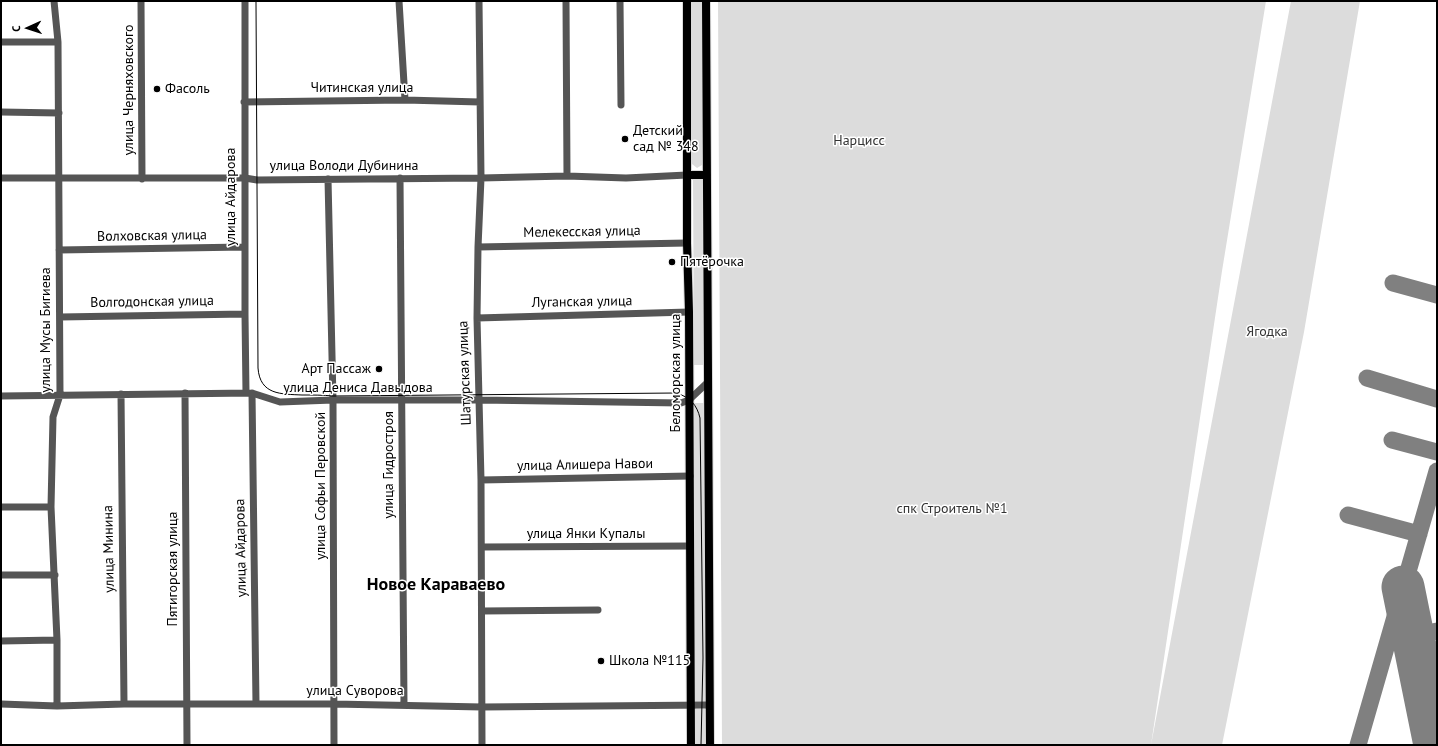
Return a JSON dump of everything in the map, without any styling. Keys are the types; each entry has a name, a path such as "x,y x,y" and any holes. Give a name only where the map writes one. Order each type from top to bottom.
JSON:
{"main road":[{"name":"Беломорская улица","path":"688,1 687,243 690,476 690,745"},
{"path":"706,1 710,745"},
{"path":"687,175 707,175"}],"street":[{"name":"улица Мусы Бигиева","path":"54,1 58,42 60,395 53,417 51,507 57,640 57,706"},
{"name":"улица Черняховского","path":"141,1 142,179"},
{"name":"улица Айдарова","path":"244,1 245,314 249,393 256,704"},
{"path":"399,1 405,100"},
{"name":"Шатурская улица","path":"479,1 481,178 477,318 480,400 482,547 482,745"},
{"path":"566,1 567,176"},
{"path":"620,1 621,105"},
{"path":"1,42 58,42"},
{"name":"Читинская улица","path":"244,102 405,100 480,102"},
{"path":"1,112 59,113"},
{"name":"улица Володи Дубинина","path":"1,178 245,178 257,180 567,176 626,178 687,175"},
{"name":"улица Гидростроя","path":"400,178 404,704"},
{"name":"улица Софьи Перовской","path":"328,179 334,400 334,745"},
{"name":"Мелекесская улица","path":"478,247 687,243"},
{"name":"Волховская улица","path":"59,250 244,248"},
{"name":"Луганская улица","path":"477,318 689,312"},
{"name":"Волгодонская улица","path":"60,317 245,314"},
{"path":"689,400 708,382"},
{"name":"Пятигорская улица","path":"185,393 187,745"},
{"name":"улица Дениса Давыдова","path":"1,396 249,393 280,402 334,400 480,400 681,403 689,400"},
{"name":"улица Минина","path":"121,394 124,704"},
{"name":"улица Алишера Навои","path":"481,480 690,476"},
{"path":"1,507 51,507"},
{"name":"улица Янки Купалы","path":"482,547 690,546"},
{"path":"1,575 55,575"},
{"path":"482,611 598,610"},
{"path":"1,641 57,640"},
{"name":"улица Суворова","path":"1,704 57,706 124,704 404,704 482,706 710,705"}],"green space":[{"path":"692,1 702,1 702,165 697,168 692,164"},
{"path":"718,1 1266,1 1222,271 1151,745 722,745"},
{"name":"Ягодка","path":"1291,1 1360,1 1304,332 1222,745 1151,745"},
{"path":"693,180 702,180 704,365 694,365"},
{"path":"694,403 706,403 706,702 693,702"},
{"path":"693,709 706,709 707,745 693,745"}],"taxiway":[{"path":"1393,283 1437,295"},
{"path":"1367,378 1437,399"},
{"path":"1392,440 1437,452"},
{"path":"1358,745 1437,471"},
{"path":"1348,515 1419,534"},
{"path":"1413,636 1437,631"},
{"path":"1425,696 1437,694"}],"runway":[{"path":"1403,587 1435,745"}],"tram line":[{"path":"256,1 258,368 263,383 267,388 279,393 302,395 676,393 689,399 695,405 700,418 703,658 701,745"}],"place":[{"name":"Фасоль","path":"157,89"},
{"name":"Детский сад № 348","path":"625,139"},
{"name":"Пятёрочка","path":"672,262"},
{"name":"Арт Пассаж","path":"379,369"},
{"name":"Школа №115","path":"601,661"}],"district":[{"name":"Новое Караваево","path":"436,585"}],"park label":[{"name":"Нарцисс","path":"859,141"},
{"name":"спк Строитель №1","path":"952,509"}]}
